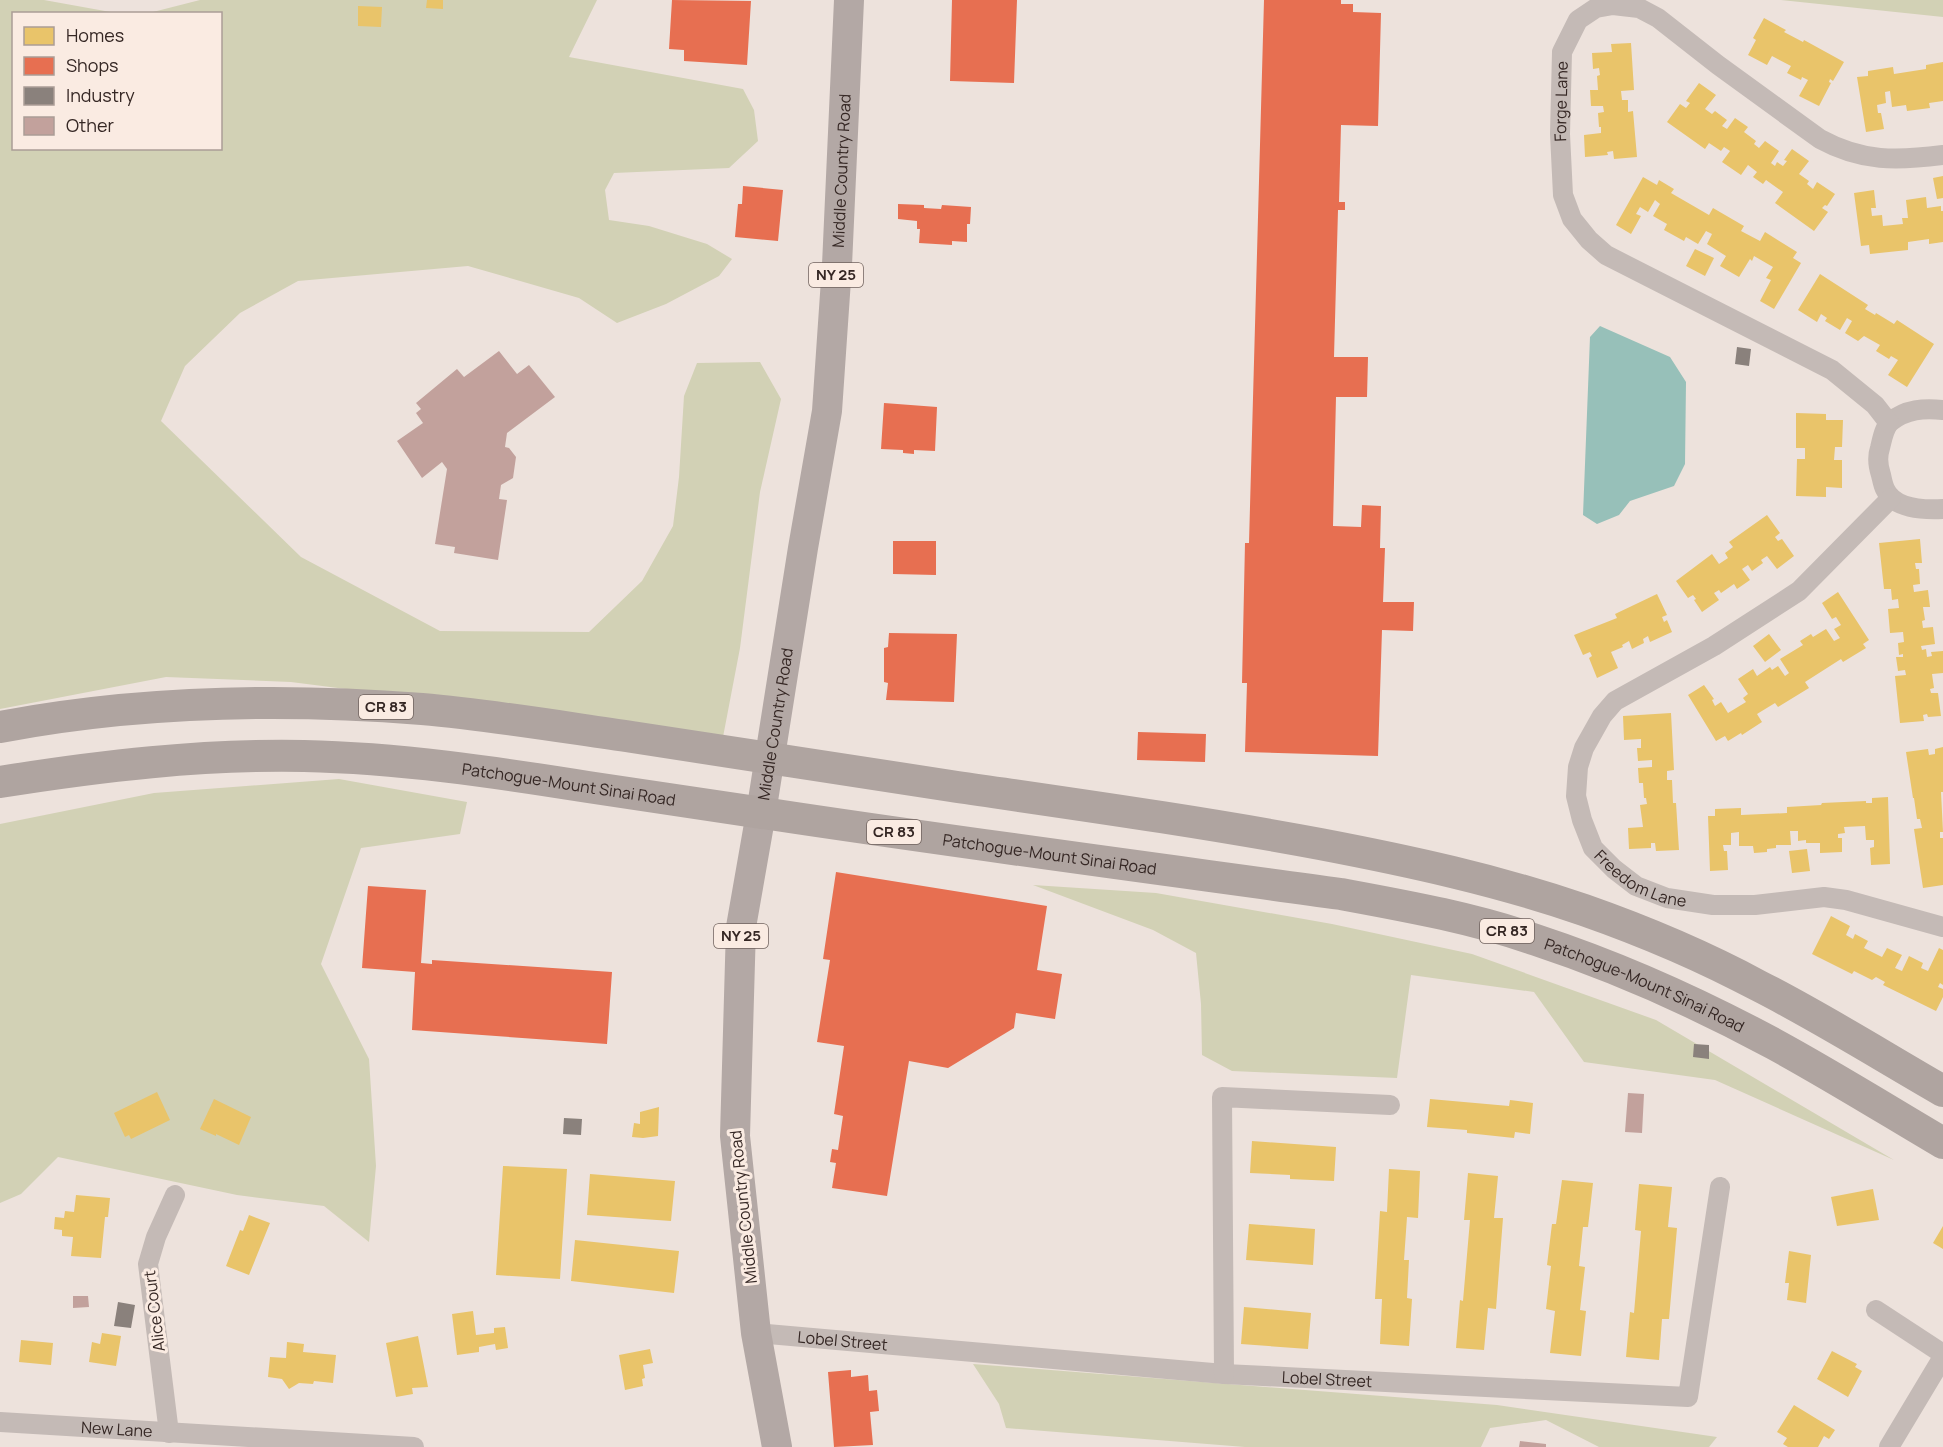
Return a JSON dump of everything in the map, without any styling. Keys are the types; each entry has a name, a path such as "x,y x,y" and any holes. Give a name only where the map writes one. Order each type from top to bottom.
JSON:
{"highway":[{"name":"CR 83","path":"0,727 150,708 282,702 427,710 475,715 1219,825 1405,861 1526,891 1642,931 1760,986 1943,1091"},
{"name":"Patchogue-Mount Sinai Road","path":"0,782 111,766 240,757 302,756 429,764 1341,894 1408,906 1512,933 1593,960 1713,1013 1774,1045 1943,1143"}],"main road":[{"name":"Middle Country Road","path":"777,1447 756,1333 735,1136 741,927 827,411 849,0"}],"street":[{"name":"Forge Lane","path":"1889,423 1875,405 1832,370 1606,255 1576,226 1563,195 1560,134 1562,52 1578,20 1596,8 1614,5 1639,8 1658,18 1728,72 1834,147 1870,158 1912,159 1943,155"},
{"path":"1943,410 1924,408 1908,412 1889,423 1879,451 1878,466 1885,489 1891,498 1913,507 1928,510 1943,509"},
{"name":"Freedom Lane","path":"1891,498 1799,591 1714,646 1615,700 1602,716 1584,748 1578,767 1576,796 1593,848 1636,886 1666,898 1713,905 1755,905 1824,897 1846,900 1943,927"},
{"path":"1224,1374 1222,1096 1389,1105"},
{"name":"Lobel Street","path":"756,1333 1224,1374 1688,1397 1720,1187"},
{"name":"Alice Court","path":"169,1432 148,1264 156,1237 175,1195"},
{"path":"1876,1310 1943,1356 1889,1447"},
{"name":"New Lane","path":"0,1422 414,1447"}],"green space":[{"path":"0,0 44,0 110,12 12,12 12,150 222,150 222,12 153,12 200,0 597,0 569,57 743,89 754,110 758,141 729,168 614,173 605,190 609,220 649,226 707,244 732,259 719,276 666,304 617,323 579,298 468,266 298,281 240,313 185,366 161,421 301,557 440,631 589,632 642,581 673,526 679,477 684,396 697,363 760,362 781,399 760,492 740,648 723,737 291,682 166,677 0,709"},
{"path":"1781,0 1943,0 1943,17"},
{"path":"339,779 467,802 460,834 361,848 321,964 369,1059 376,1166 369,1242 324,1206 237,1195 58,1157 21,1194 0,1203 0,824 154,793"},
{"path":"1033,885 1156,893 1332,924 1472,954 1656,1020 1894,1160 1715,1080 1584,1062 1534,992 1411,975 1397,1078 1232,1071 1202,1055 1201,1004 1196,953 1153,930"},
{"path":"973,1364 1497,1405 1717,1437 1709,1447 1599,1447 1546,1420 1490,1428 1481,1447 1245,1447 1006,1428 999,1404"}],"water":[{"path":"1600,326 1670,357 1686,382 1685,464 1674,486 1630,501 1619,515 1597,524 1583,515 1590,337"}],"building: Homes":[{"path":"427,0 443,0 443,9 426,8"},
{"path":"358,6 382,7 381,27 358,26"},
{"path":"1764,18 1786,30 1784,32 1844,62 1833,81 1830,79 1831,83 1819,106 1799,96 1808,80 1802,77 1801,80 1787,73 1791,66 1772,56 1767,65 1748,55 1756,40 1753,38"},
{"path":"1631,43 1634,90 1621,91 1622,100 1628,100 1628,112 1633,111 1637,157 1614,159 1613,151 1607,152 1608,155 1585,157 1584,135 1601,133 1598,113 1604,112 1603,106 1591,106 1590,90 1598,90 1597,76 1600,75 1599,68 1593,69 1592,53 1612,52 1611,44"},
{"path":"1943,62 1943,101 1929,103 1930,108 1907,111 1906,105 1892,107 1890,91 1885,92 1886,103 1877,105 1884,129 1866,132 1857,77 1868,76 1868,71 1893,67 1894,74 1926,69 1926,65"},
{"path":"1699,83 1716,95 1705,109 1712,114 1715,111 1727,120 1722,126 1727,129 1735,118 1748,127 1744,132 1756,141 1754,144 1759,148 1765,141 1779,151 1771,163 1775,166 1777,162 1783,166 1787,161 1784,160 1792,149 1809,161 1799,174 1809,181 1807,184 1813,189 1817,182 1835,194 1827,206 1822,208 1828,212 1814,231 1775,203 1783,192 1766,180 1763,184 1753,177 1757,172 1748,165 1741,175 1722,162 1730,151 1724,147 1721,151 1709,143 1705,149 1667,122 1680,104 1686,108 1690,103 1686,101"},
{"path":"1943,176 1943,198 1937,199 1933,178"},
{"path":"1643,177 1657,185 1659,180 1674,189 1671,193 1709,215 1713,208 1744,226 1741,231 1760,241 1765,232 1797,252 1793,258 1801,263 1774,309 1760,301 1771,280 1766,278 1773,267 1754,256 1739,277 1720,266 1726,256 1707,244 1712,234 1706,231 1698,244 1686,237 1684,241 1664,230 1667,224 1653,216 1660,204 1655,200 1648,212 1640,207 1636,214 1641,216 1631,234 1616,225"},
{"path":"1874,190 1876,208 1871,208 1872,216 1882,215 1883,226 1903,224 1902,218 1908,218 1906,200 1926,197 1927,208 1941,206 1943,242 1929,244 1929,239 1908,242 1908,250 1870,254 1869,245 1861,246 1854,193"},
{"path":"1695,249 1714,258 1705,276 1686,266"},
{"path":"1820,274 1868,305 1865,309 1894,324 1897,320 1934,344 1907,387 1888,375 1898,360 1891,356 1889,359 1876,351 1880,345 1864,336 1858,341 1845,333 1852,321 1847,318 1840,330 1825,321 1827,318 1821,314 1817,322 1798,310"},
{"path":"1796,413 1826,414 1826,420 1843,420 1842,447 1835,447 1834,460 1842,460 1842,488 1826,487 1826,497 1796,496 1797,459 1805,459 1805,448 1796,448"},
{"path":"1767,515 1780,533 1775,537 1778,541 1782,539 1794,556 1777,569 1767,556 1761,560 1763,563 1752,571 1748,565 1742,569 1750,580 1737,589 1734,584 1721,593 1719,590 1714,593 1719,600 1702,612 1693,595 1688,598 1676,581 1712,554 1719,564 1728,558 1725,553 1733,547 1729,542"},
{"path":"1920,539 1922,563 1915,563 1916,569 1919,569 1920,584 1913,585 1914,592 1928,590 1930,607 1923,607 1925,620 1922,621 1923,628 1933,627 1935,644 1921,646 1922,650 1926,649 1927,657 1932,656 1931,652 1943,651 1943,673 1932,674 1934,688 1930,689 1931,693 1938,693 1941,716 1928,717 1927,714 1923,715 1924,721 1900,723 1895,676 1906,675 1905,670 1898,671 1896,657 1903,657 1903,654 1899,655 1898,643 1904,642 1903,632 1890,633 1888,609 1899,608 1898,599 1892,600 1891,589 1884,589 1879,543"},
{"path":"1838,592 1869,640 1863,644 1866,648 1843,662 1841,659 1805,682 1809,688 1778,707 1775,703 1757,714 1762,722 1742,735 1741,733 1728,741 1725,736 1716,741 1688,695 1704,685 1714,699 1712,700 1715,706 1721,702 1728,713 1746,702 1743,698 1748,694 1738,679 1753,669 1757,676 1770,667 1772,670 1778,666 1785,676 1789,673 1780,659 1803,645 1800,641 1811,634 1813,637 1826,629 1834,641 1840,638 1834,629 1841,625 1836,617 1832,619 1822,603"},
{"path":"1657,594 1667,615 1662,617 1664,622 1667,620 1672,632 1650,642 1648,636 1643,639 1644,643 1632,649 1629,641 1622,645 1623,647 1611,652 1618,668 1597,678 1589,658 1592,656 1590,652 1583,655 1574,635 1617,618 1615,614"},
{"path":"1769,634 1781,650 1765,662 1753,646"},
{"path":"1671,713 1674,770 1667,771 1667,780 1672,780 1673,803 1676,803 1679,850 1656,851 1655,843 1651,843 1651,848 1629,849 1628,828 1643,827 1640,805 1647,804 1644,798 1643,783 1639,783 1638,768 1652,767 1652,760 1638,761 1637,748 1641,748 1641,739 1624,740 1623,716"},
{"path":"1943,747 1943,792 1941,792 1943,832 1940,832 1940,838 1943,838 1943,885 1923,888 1914,829 1922,828 1920,819 1917,819 1906,752 1928,749 1929,755 1935,754 1935,749"},
{"path":"1888,797 1890,864 1871,865 1870,848 1874,847 1874,840 1866,840 1865,826 1844,827 1845,833 1838,834 1838,838 1842,838 1842,852 1820,853 1820,843 1798,841 1798,831 1790,831 1791,845 1776,845 1776,848 1767,849 1767,852 1754,853 1753,846 1739,846 1739,832 1731,833 1731,845 1723,845 1724,851 1727,851 1728,870 1710,871 1708,816 1715,816 1715,809 1741,808 1741,815 1787,813 1787,807 1821,805 1822,803 1866,801 1866,803 1872,803 1872,798"},
{"path":"1807,849 1810,871 1792,873 1789,851"},
{"path":"1831,916 1850,926 1846,935 1853,939 1855,934 1868,941 1864,948 1882,957 1887,948 1902,955 1895,968 1902,971 1909,956 1923,963 1921,968 1928,971 1939,948 1943,950 1943,985 1940,983 1938,987 1943,989 1943,997 1936,1011 1883,985 1885,982 1876,977 1872,980 1854,971 1852,974 1812,954"},
{"path":"157,1092 170,1120 131,1139 129,1135 125,1137 114,1113"},
{"path":"214,1099 251,1117 239,1145 200,1129"},
{"path":"1430,1099 1509,1106 1510,1100 1533,1103 1530,1134 1515,1132 1514,1138 1467,1133 1467,1130 1427,1127"},
{"path":"659,1107 658,1136 632,1137 634,1123 640,1124 640,1112"},
{"path":"1252,1141 1336,1147 1334,1181 1290,1179 1290,1175 1250,1173"},
{"path":"503,1166 567,1169 560,1279 496,1275"},
{"path":"1389,1169 1420,1171 1418,1218 1407,1217 1404,1260 1409,1260 1407,1298 1412,1299 1409,1346 1380,1344 1382,1299 1375,1299 1380,1211 1387,1212"},
{"path":"1468,1173 1498,1176 1494,1218 1503,1218 1496,1309 1488,1308 1484,1350 1456,1348 1460,1300 1463,1301 1470,1220 1464,1220"},
{"path":"590,1174 675,1181 671,1221 587,1215"},
{"path":"1562,1180 1593,1183 1588,1227 1583,1227 1579,1266 1585,1267 1580,1310 1586,1311 1581,1356 1550,1353 1555,1311 1546,1309 1551,1266 1547,1265 1552,1224 1556,1224"},
{"path":"1639,1184 1672,1187 1668,1227 1677,1228 1669,1319 1662,1319 1659,1360 1626,1357 1630,1312 1634,1313 1641,1231 1635,1230"},
{"path":"1873,1189 1879,1220 1837,1226 1831,1197"},
{"path":"76,1195 110,1198 108,1217 105,1217 101,1258 71,1256 73,1237 62,1236 62,1230 54,1229 55,1217 64,1218 65,1211 74,1212"},
{"path":"249,1215 270,1223 249,1275 226,1266 240,1230 243,1231"},
{"path":"1249,1224 1315,1229 1313,1265 1246,1260"},
{"path":"1943,1226 1943,1249 1933,1243"},
{"path":"575,1240 679,1251 674,1293 571,1281"},
{"path":"1789,1251 1811,1255 1806,1303 1787,1300 1789,1283 1785,1283"},
{"path":"1244,1307 1311,1313 1308,1349 1241,1344"},
{"path":"473,1311 476,1335 494,1333 494,1328 505,1327 508,1348 496,1350 495,1344 479,1347 479,1352 457,1355 452,1314"},
{"path":"102,1333 121,1336 116,1366 89,1362 92,1342 100,1344"},
{"path":"418,1336 428,1387 412,1388 413,1394 396,1397 386,1343"},
{"path":"21,1340 53,1343 51,1365 19,1362"},
{"path":"287,1342 304,1344 303,1352 336,1355 333,1383 314,1381 313,1384 299,1383 289,1389 282,1379 268,1377 270,1357 286,1358"},
{"path":"650,1349 653,1363 643,1365 645,1378 642,1379 643,1386 625,1390 619,1355"},
{"path":"1832,1351 1857,1364 1855,1367 1862,1371 1848,1397 1817,1379"},
{"path":"1794,1405 1835,1430 1829,1439 1824,1436 1818,1447 1788,1447 1783,1444 1787,1438 1777,1432"}],"building: Shops":[{"path":"672,0 751,1 747,65 684,61 684,50 669,49"},
{"path":"952,0 1017,0 1014,83 950,81"},
{"path":"1264,0 1341,0 1341,4 1353,4 1353,12 1381,13 1378,126 1341,125 1339,202 1345,202 1345,210 1338,210 1334,357 1368,357 1367,397 1336,397 1333,526 1361,527 1362,505 1381,506 1380,548 1385,548 1383,602 1414,602 1413,631 1382,630 1378,756 1245,752 1247,683 1242,683 1245,543 1249,543"},
{"path":"743,186 783,190 778,241 735,237 738,204 742,204"},
{"path":"898,204 924,205 924,208 941,209 942,205 971,207 970,224 967,224 967,242 952,241 952,245 919,243 920,229 917,229 917,221 898,219"},
{"path":"884,403 937,407 935,451 914,450 914,454 903,453 903,450 881,449"},
{"path":"893,541 936,541 936,575 893,574"},
{"path":"889,633 957,634 954,702 886,700 888,683 884,682 884,648 888,647"},
{"path":"1138,732 1206,734 1205,762 1137,760"},
{"path":"836,872 1047,906 1037,970 1062,974 1055,1019 1016,1013 1014,1028 948,1068 909,1061 887,1196 832,1188 836,1163 830,1162 832,1149 838,1150 843,1116 834,1114 844,1046 817,1042 830,960 823,959"},
{"path":"368,886 426,890 421,963 432,964 432,960 612,972 607,1044 412,1030 415,972 362,968"},
{"path":"851,1370 851,1377 868,1375 869,1391 877,1390 879,1411 870,1412 873,1445 834,1447 828,1372"}],"building: Industry":[{"path":"1737,347 1751,349 1749,366 1735,364"},
{"path":"1694,1044 1709,1045 1709,1059 1693,1057"},
{"path":"564,1118 582,1119 581,1135 563,1134"},
{"path":"118,1302 135,1305 131,1328 114,1326"}],"building: Other":[{"path":"499,351 517,374 529,365 555,397 507,433 505,447 509,448 516,457 513,478 501,485 499,499 507,500 498,560 454,553 455,547 435,544 447,469 442,462 422,478 397,441 423,423 416,413 421,409 416,403 457,369 464,377"},
{"path":"1628,1093 1644,1094 1642,1133 1625,1132"},
{"path":"73,1296 88,1296 89,1307 73,1308"},
{"path":"1520,1441 1546,1444 1546,1447 1519,1447"}]}
